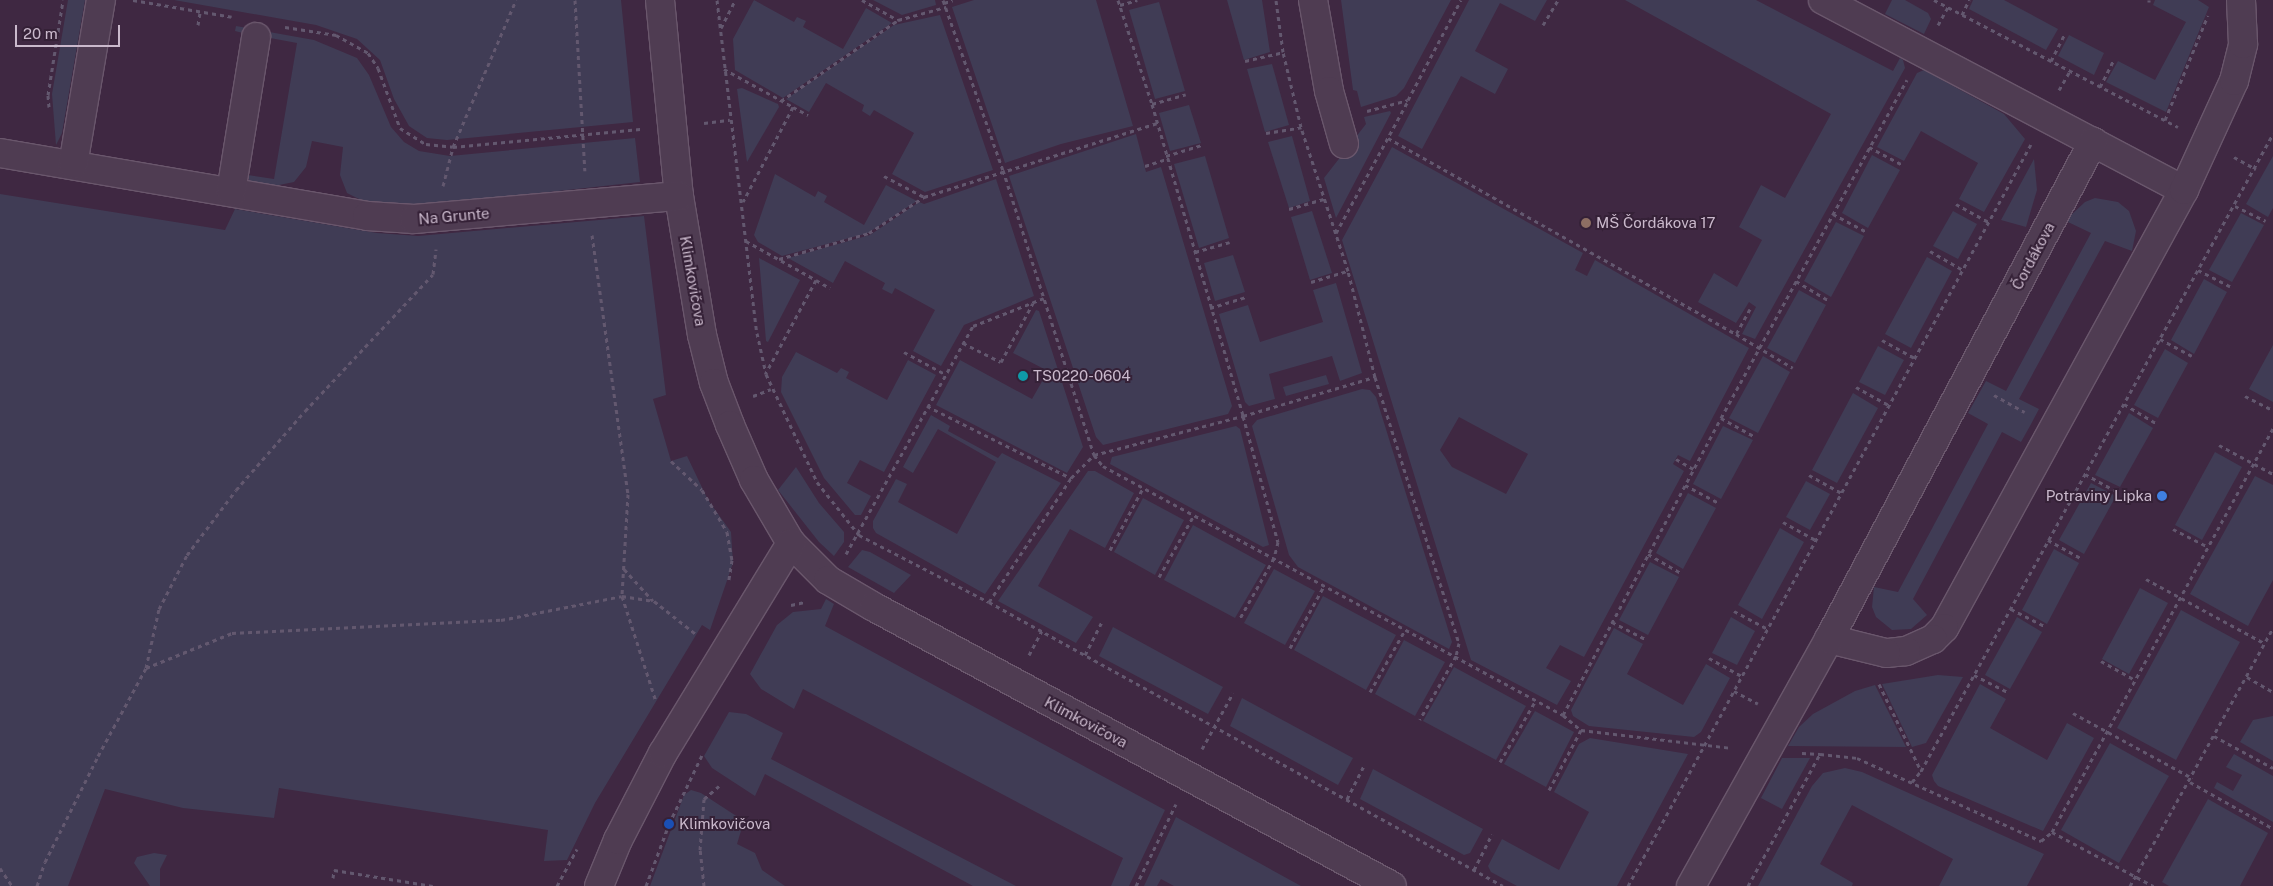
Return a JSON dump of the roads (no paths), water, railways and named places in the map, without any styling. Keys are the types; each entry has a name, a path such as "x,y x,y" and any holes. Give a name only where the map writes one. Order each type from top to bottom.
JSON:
{"street":[{"path":"73,165 101,0"},
{"name":"Klimkovičova","path":"660,0 679,196 702,335 714,383 754,480 791,543 828,580 874,607 1392,886"},
{"path":"1313,0 1344,144"},
{"path":"1823,0 2184,190"},
{"path":"1829,639 1886,653 1906,651 1932,639 1944,628 2184,190 2228,101 2239,63 2244,24 2241,0"},
{"path":"231,192 258,27"},
{"name":"Čordákova","path":"1691,886 1829,639 2093,142"},
{"name":"Na Grunte","path":"0,153 368,216 414,219 679,196"},
{"path":"599,886 618,840 663,753 791,543"}],"place":[{"name":"MŠ Čordákova 17","path":"1586,223"},
{"name":"TS0220-0604","path":"1023,376"},
{"name":"Potraviny Lipka","path":"2162,496"},
{"name":"Klimkovičova","path":"669,824"}]}
